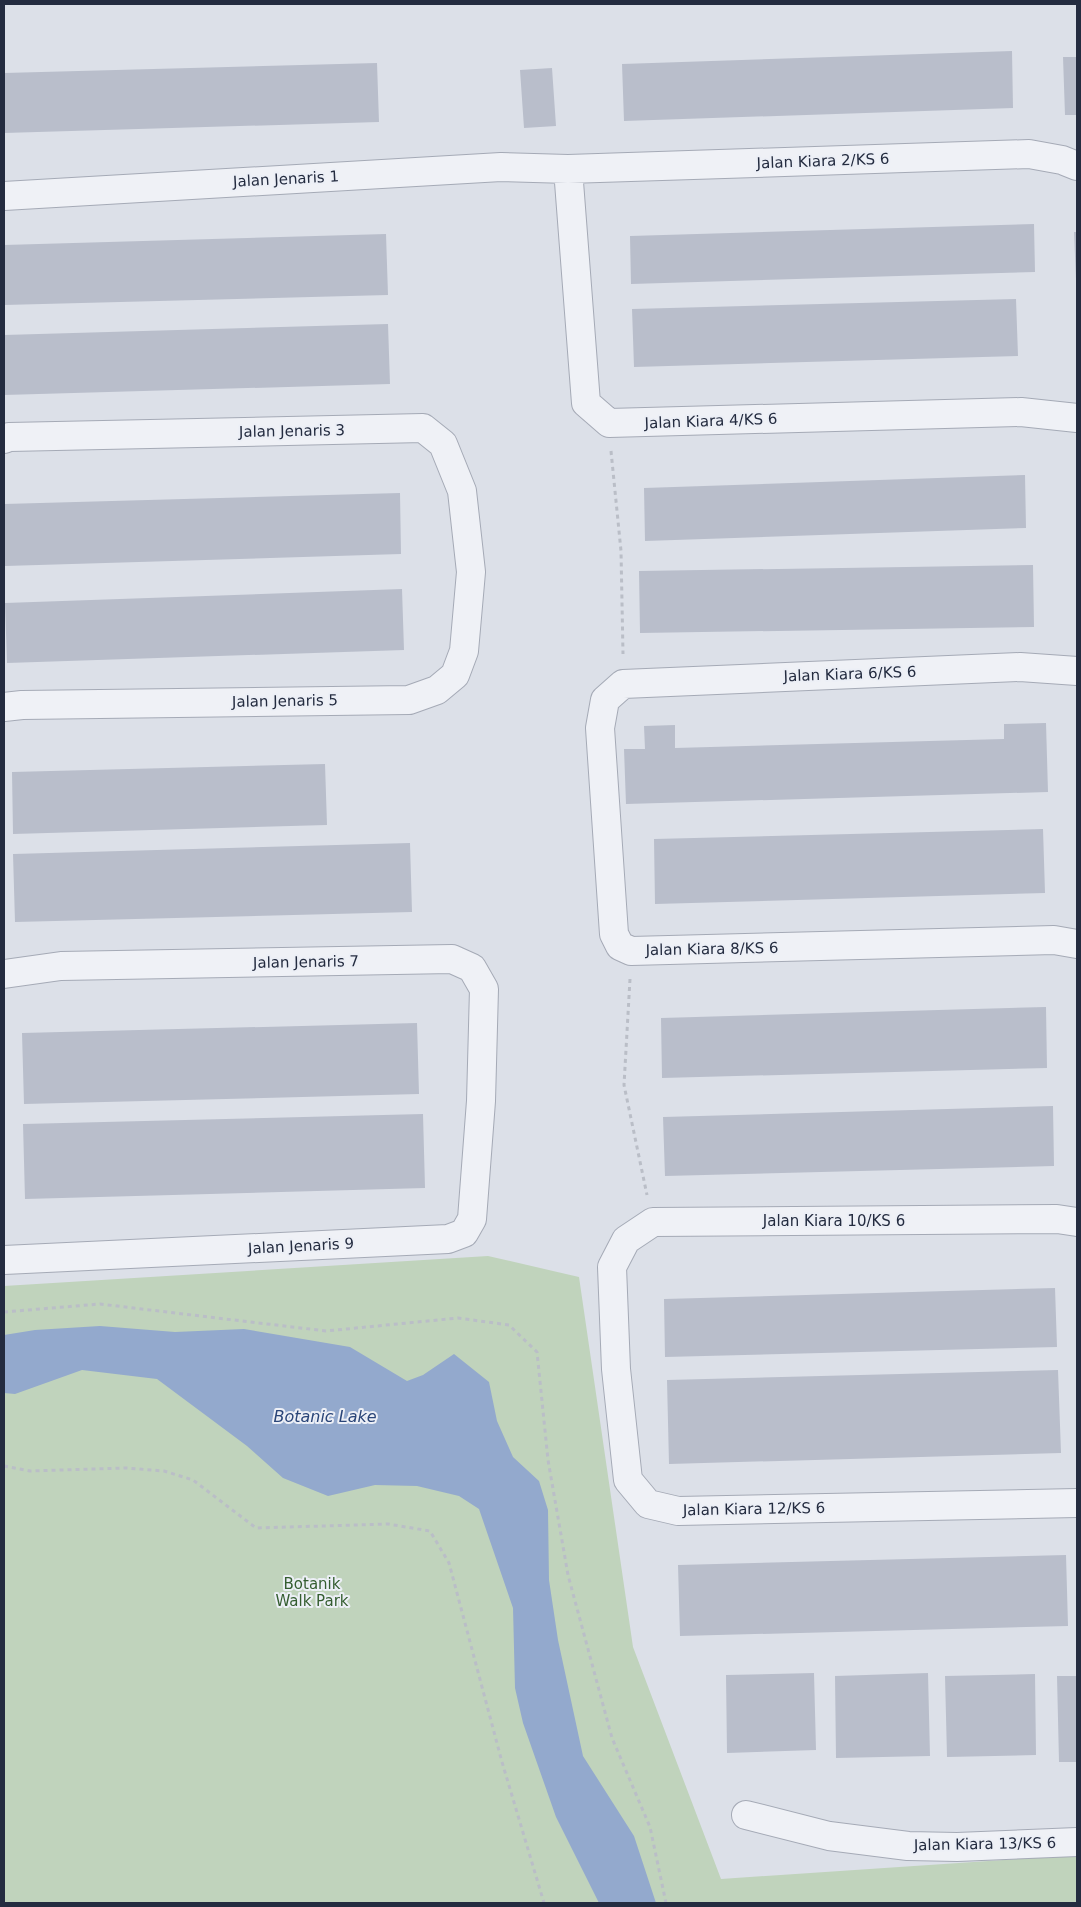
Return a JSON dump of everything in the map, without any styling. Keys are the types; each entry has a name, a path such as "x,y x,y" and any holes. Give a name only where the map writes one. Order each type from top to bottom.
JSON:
{"street":[{"name":"Jalan Kiara 2/KS 6","path":"568,169 1029,154 1062,160 1077,166"},
{"name":"Jalan Jenaris 1","path":"4,196 501,167 568,169"},
{"path":"568,169 586,403 609,423"},
{"name":"Jalan Kiara 4/KS 6","path":"609,423 1021,412 1077,418"},
{"name":"Jalan Jenaris 3","path":"4,438 423,428 443,444 462,491 471,572"},
{"name":"Jalan Jenaris 5","path":"4,707 22,704 409,700 437,690 455,675 464,652 471,572"},
{"name":"Jalan Kiara 6/KS 6","path":"623,684 1020,667 1077,671"},
{"name":"Jalan Kiara 8/KS 6","path":"623,684 605,700 600,728 614,934 620,946 631,951 1054,940 1077,944"},
{"name":"Jalan Jenaris 7","path":"4,974 61,966 452,959 472,968 484,989 481,1101"},
{"name":"Jalan Jenaris 9","path":"4,1260 448,1239 464,1233 472,1219 481,1101"},
{"name":"Jalan Kiara 10/KS 6","path":"653,1222 1057,1219 1077,1222"},
{"name":"Jalan Kiara 12/KS 6","path":"653,1222 626,1240 612,1266 616,1369 628,1480 648,1504 678,1511 1077,1503"},
{"name":"Jalan Kiara 13/KS 6","path":"746,1815 829,1836 908,1846 956,1847 1077,1842"}],"path":[{"path":"609,423 621,551 623,684"},
{"path":"631,951 624,1085 653,1222"},
{"path":"4,1312 100,1304 326,1331 458,1318 509,1324 537,1352 548,1460 568,1575 612,1738 650,1827 666,1903"},
{"path":"4,1466 30,1472 126,1468 164,1471 193,1480 256,1528 388,1524 430,1531 449,1563 502,1762 544,1903"}],"green space":[{"name":"Botanik Walk Park","path":"488,1256 579,1277 633,1647 721,1879 1077,1855 1077,1903 4,1903 4,1286"}],"water":[{"name":"Botanic Lake","path":"100,1326 175,1332 244,1329 350,1347 407,1381 423,1375 454,1354 489,1382 497,1421 513,1457 539,1481 548,1510 549,1580 558,1640 583,1756 634,1836 656,1903 599,1903 556,1817 523,1723 515,1688 513,1608 479,1509 459,1496 417,1486 375,1485 328,1496 283,1478 247,1446 157,1379 82,1370 15,1394 4,1393 4,1335 35,1330"}],"building":[{"path":"1012,51 1013,108 624,121 622,64"},
{"path":"1063,57 1077,57 1077,115 1065,115"},
{"path":"377,63 379,122 4,133 4,73"},
{"path":"552,68 556,126 524,128 520,70"},
{"path":"1034,224 1035,272 631,284 630,236"},
{"path":"1074,232 1077,232 1077,280 1076,280"},
{"path":"386,234 388,295 4,305 4,245"},
{"path":"1016,299 1018,356 634,367 632,309"},
{"path":"388,324 390,384 4,395 4,335"},
{"path":"1025,475 1026,528 645,541 644,488"},
{"path":"400,493 401,554 5,566 4,504"},
{"path":"1033,565 1034,627 640,633 639,571"},
{"path":"402,589 404,650 7,663 5,603"},
{"path":"1046,723 1048,792 626,804 624,749 645,749 644,726 675,725 675,748 1004,739 1004,724"},
{"path":"325,764 327,825 13,834 12,772"},
{"path":"1043,829 1045,893 655,904 654,839"},
{"path":"410,843 412,912 15,922 13,854"},
{"path":"1046,1007 1047,1068 662,1078 661,1018"},
{"path":"417,1023 419,1094 24,1104 22,1033"},
{"path":"1053,1106 1054,1166 665,1176 663,1117"},
{"path":"423,1114 425,1188 25,1199 23,1124"},
{"path":"1055,1288 1057,1347 665,1357 664,1299"},
{"path":"1058,1370 1061,1453 669,1464 667,1380"},
{"path":"1066,1555 1068,1626 680,1636 678,1565"},
{"path":"814,1673 816,1750 727,1753 726,1675"},
{"path":"928,1673 930,1756 836,1758 835,1676"},
{"path":"1035,1674 1036,1755 947,1757 945,1676"},
{"path":"1057,1676 1077,1676 1077,1762 1059,1762"}]}
